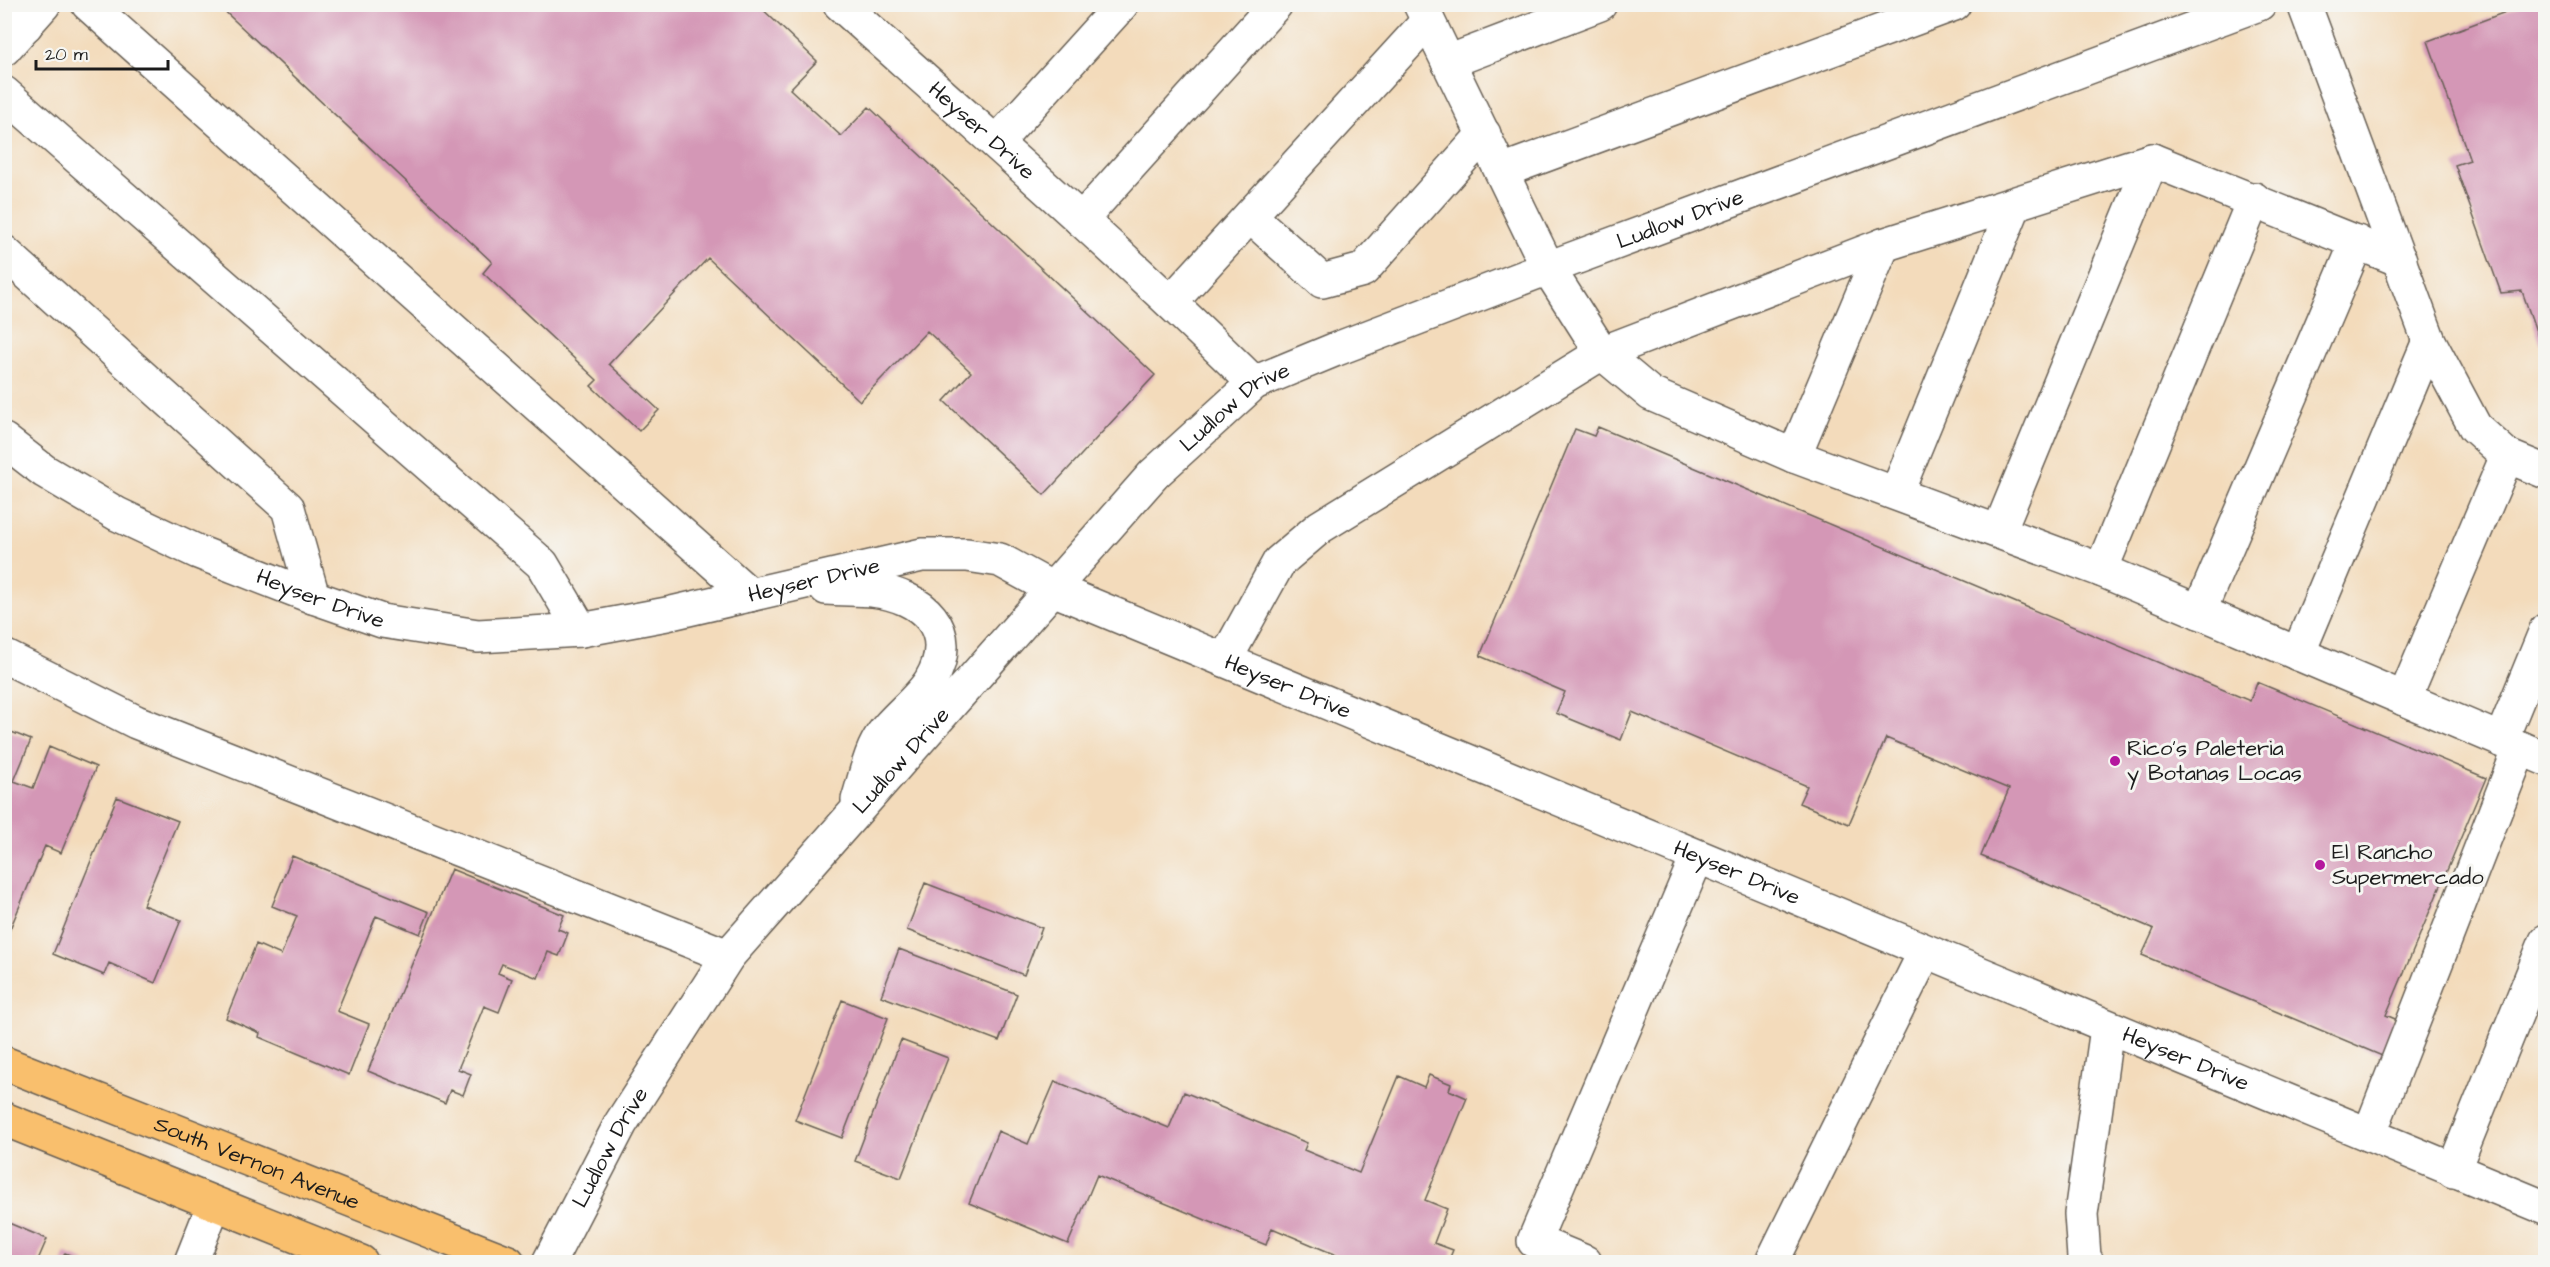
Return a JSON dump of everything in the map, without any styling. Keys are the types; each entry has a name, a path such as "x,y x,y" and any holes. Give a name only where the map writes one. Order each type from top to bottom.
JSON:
{"main road":[{"name":"South Vernon Avenue","path":"4,1063 508,1263"},
{"path":"4,1119 361,1263"}],"street":[{"path":"88,4 765,591 874,590 904,599 930,614 941,632 941,657 930,681 877,743 854,814"},
{"path":"997,142 1122,4"},
{"path":"1081,220 1276,4"},
{"path":"1449,62 1600,4"},
{"path":"1502,171 1954,4"},
{"name":"Ludlow Drive","path":"549,1263 621,1124 728,956 1154,474 1254,383 1548,268 2259,4"},
{"path":"2304,4 2429,341 2475,427 2506,456 2546,472"},
{"name":"Heyser Drive","path":"857,10 1171,302 1254,383"},
{"path":"4,48 25,11"},
{"path":"1171,302 1250,216 1424,13 1548,268 1602,353 1651,394 1794,456 1897,492 2101,570 2522,749"},
{"path":"4,93 542,564 581,630"},
{"path":"1250,216 1322,281 1362,270 1484,134"},
{"path":"1225,660 1279,562 1320,527 1602,353 1883,244 2152,160 2254,199 2400,260"},
{"path":"1999,531 2152,160"},
{"path":"2101,570 2254,199"},
{"path":"1897,492 2015,204"},
{"path":"2199,612 2357,242"},
{"path":"1794,456 1883,244"},
{"path":"4,252 288,508 313,597"},
{"path":"2298,654 2429,341"},
{"name":"Heyser Drive","path":"4,441 44,471 117,514 198,552 382,621 478,636 581,630 922,555 966,555 1000,560 1053,589 2453,1171 2545,1206"},
{"path":"2404,699 2506,456"},
{"path":"2369,1135 2522,749 2546,630"},
{"path":"4,656 136,722 728,956"},
{"path":"1584,1263 1534,1241 1696,857"},
{"path":"2453,1171 2546,941"},
{"path":"1772,1263 1925,952"},
{"path":"2087,1263 2084,1257 2081,1214 2108,1028"},
{"path":"191,1263 214,1204"}],"building":[{"path":"217,4 757,4 817,61 790,89 841,136 869,107 1155,375 1044,495 944,401 971,372 927,331 860,401 708,258 609,364 659,410 639,431 591,386 597,380 483,273 492,262"},
{"path":"2527,4 2546,4 2545,357 2522,291 2501,293 2455,165 2470,160 2428,41"},
{"path":"1598,427 2250,701 2257,682 2486,778 2386,1015 2402,1022 2387,1058 2142,955 2154,929 1981,856 2009,789 1886,738 1849,824 1799,803 1807,786 1632,712 1621,740 1556,713 1565,692 1480,656 1575,429 1594,436"},
{"path":"4,729 31,740 14,781 33,788 49,747 96,767 61,853 45,846 7,936 4,935"},
{"path":"117,797 178,821 143,905 181,920 155,983 109,963 104,975 53,954"},
{"path":"292,856 429,912 420,934 376,916 337,1011 369,1024 349,1075 259,1037 260,1033 226,1018 256,944 281,955 297,916 272,906"},
{"path":"451,869 564,915 558,929 568,933 559,956 548,952 538,978 502,964 498,973 512,979 499,1012 484,1006 458,1069 471,1074 463,1095 450,1090 445,1103 368,1071"},
{"path":"925,883 1042,928 1024,975 907,930"},
{"path":"899,949 1017,994 999,1041 881,996"},
{"path":"842,1000 888,1018 842,1138 795,1120"},
{"path":"901,1040 948,1058 901,1178 855,1161"},
{"path":"1429,1075 1451,1084 1449,1090 1467,1098 1425,1200 1447,1209 1434,1243 1453,1250 1448,1262 1333,1262 1336,1255 1272,1228 1266,1245 1097,1175 1068,1244 969,1203 998,1131 1028,1144 1055,1081 1169,1128 1184,1092 1307,1143 1304,1150 1359,1173 1399,1076 1424,1087"},
{"path":"4,1221 47,1239 37,1262 4,1262"},
{"path":"65,1253 87,1262 61,1262"}],"place":[{"name":"Rico's Paleteria y Botanas Locas","path":"2115,761"},
{"name":"El Rancho Supermercado","path":"2320,865"}]}
